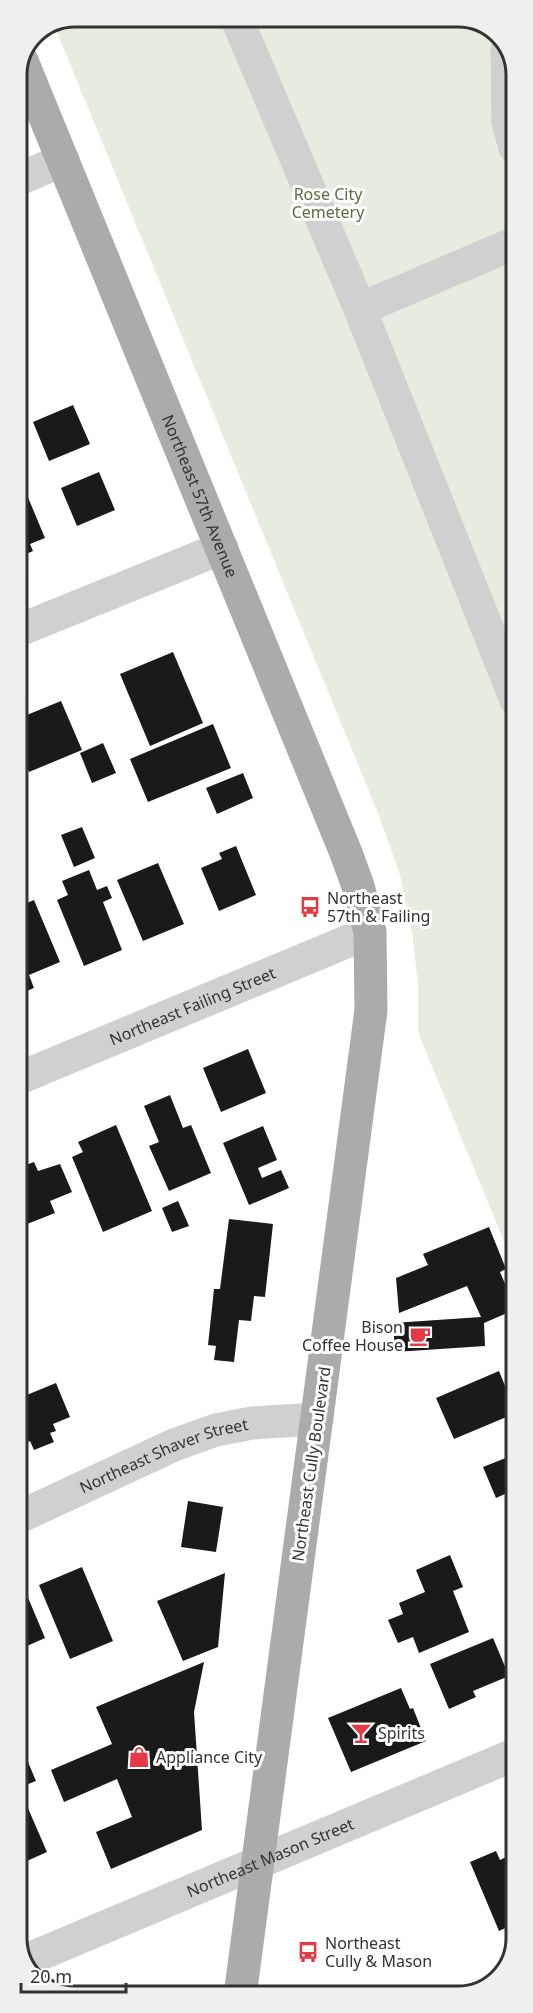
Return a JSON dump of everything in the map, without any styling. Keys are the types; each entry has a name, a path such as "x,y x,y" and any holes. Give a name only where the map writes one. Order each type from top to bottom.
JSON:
{"main road":[{"name":"Northeast 57th Avenue","path":"27,73 346,853 358,886 370,932"},
{"name":"Northeast Cully Boulevard","path":"241,1986 371,1010 370,932"}],"street":[{"path":"240,27 360,309 506,675"},
{"path":"27,175 63,160"},
{"path":"360,309 506,247"},
{"path":"27,627 222,548"},
{"name":"Northeast Failing Street","path":"27,1075 370,932"},
{"name":"Northeast Shaver Street","path":"27,1513 174,1445 216,1430 252,1423 317,1419"},
{"name":"Northeast Mason Street","path":"32,1958 506,1758"}],"green space":[{"name":"Rose City Cemetery","path":"75,27 461,27 482,33 500,51 506,75 506,1247 418,1032 418,983 412,932 400,875 378,813 57,31"}],"building":[{"path":"73,405 90,444 49,461 33,422"},
{"path":"99,472 115,510 77,526 61,488"},
{"path":"27,495 45,538 30,544 33,551 27,554"},
{"path":"173,652 203,723 150,746 120,674"},
{"path":"61,701 82,750 29,772 27,767 27,715"},
{"path":"213,724 231,768 148,802 130,759"},
{"path":"103,743 116,773 92,783 80,753"},
{"path":"243,773 253,798 217,814 206,788"},
{"path":"82,827 95,858 74,867 61,835"},
{"path":"236,846 256,895 219,911 201,868 222,859 219,853"},
{"path":"158,863 184,924 143,941 117,880"},
{"path":"89,870 97,890 107,886 112,898 103,902 122,950 84,966 57,900 68,895 62,881"},
{"path":"34,900 60,962 29,975 34,988 27,991 27,903"},
{"path":"248,1049 266,1093 221,1112 203,1068"},
{"path":"170,1095 183,1128 191,1125 211,1173 169,1191 149,1146 159,1142 144,1106"},
{"path":"116,1125 152,1211 103,1232 72,1157 83,1152 78,1142"},
{"path":"263,1126 277,1160 258,1168 262,1178 281,1170 289,1188 249,1205 223,1143"},
{"path":"34,1162 38,1171 60,1164 72,1192 50,1201 55,1213 27,1224 27,1164"},
{"path":"178,1201 189,1226 172,1232 162,1208"},
{"path":"229,1219 273,1224 265,1297 254,1296 251,1321 239,1320 234,1362 214,1360 216,1346 208,1345 214,1289 220,1289"},
{"path":"489,1227 506,1269 500,1272 506,1286 506,1313 484,1323 485,1346 395,1352 393,1323 481,1317 467,1286 399,1313 396,1278 428,1265 423,1254"},
{"path":"499,1371 506,1388 506,1417 454,1439 436,1398"},
{"path":"56,1383 70,1417 53,1424 56,1431 50,1433 54,1442 34,1450 30,1441 27,1442 27,1395"},
{"path":"506,1458 506,1494 496,1498 483,1467"},
{"path":"188,1501 223,1507 216,1552 181,1547"},
{"path":"450,1555 463,1587 453,1591 469,1632 419,1653 413,1637 398,1643 388,1620 403,1614 399,1603 425,1592 416,1570"},
{"path":"82,1567 113,1641 70,1659 39,1585"},
{"path":"225,1573 218,1647 183,1661 157,1601"},
{"path":"27,1595 45,1638 27,1646"},
{"path":"493,1638 506,1669 506,1677 473,1691 476,1697 449,1709 430,1664"},
{"name":"Appliance City","path":"204,1662 194,1712 202,1830 111,1869 96,1832 132,1817 117,1779 64,1802 51,1770 112,1744 96,1707"},
{"path":"401,1688 410,1709 413,1708 426,1741 351,1772 328,1718"},
{"path":"27,1760 36,1781 27,1784"},
{"path":"27,1806 47,1852 27,1861"},
{"path":"496,1851 500,1860 506,1857 506,1928 499,1931 470,1862"}],"place":[{"name":"Northeast 57th & Failing","path":"310,907"},
{"name":"Bison Coffee House","path":"420,1336"},
{"name":"Spirits","path":"361,1733"},
{"name":"Appliance City","path":"139,1757"},
{"name":"Northeast Cully & Mason","path":"308,1952"}]}
